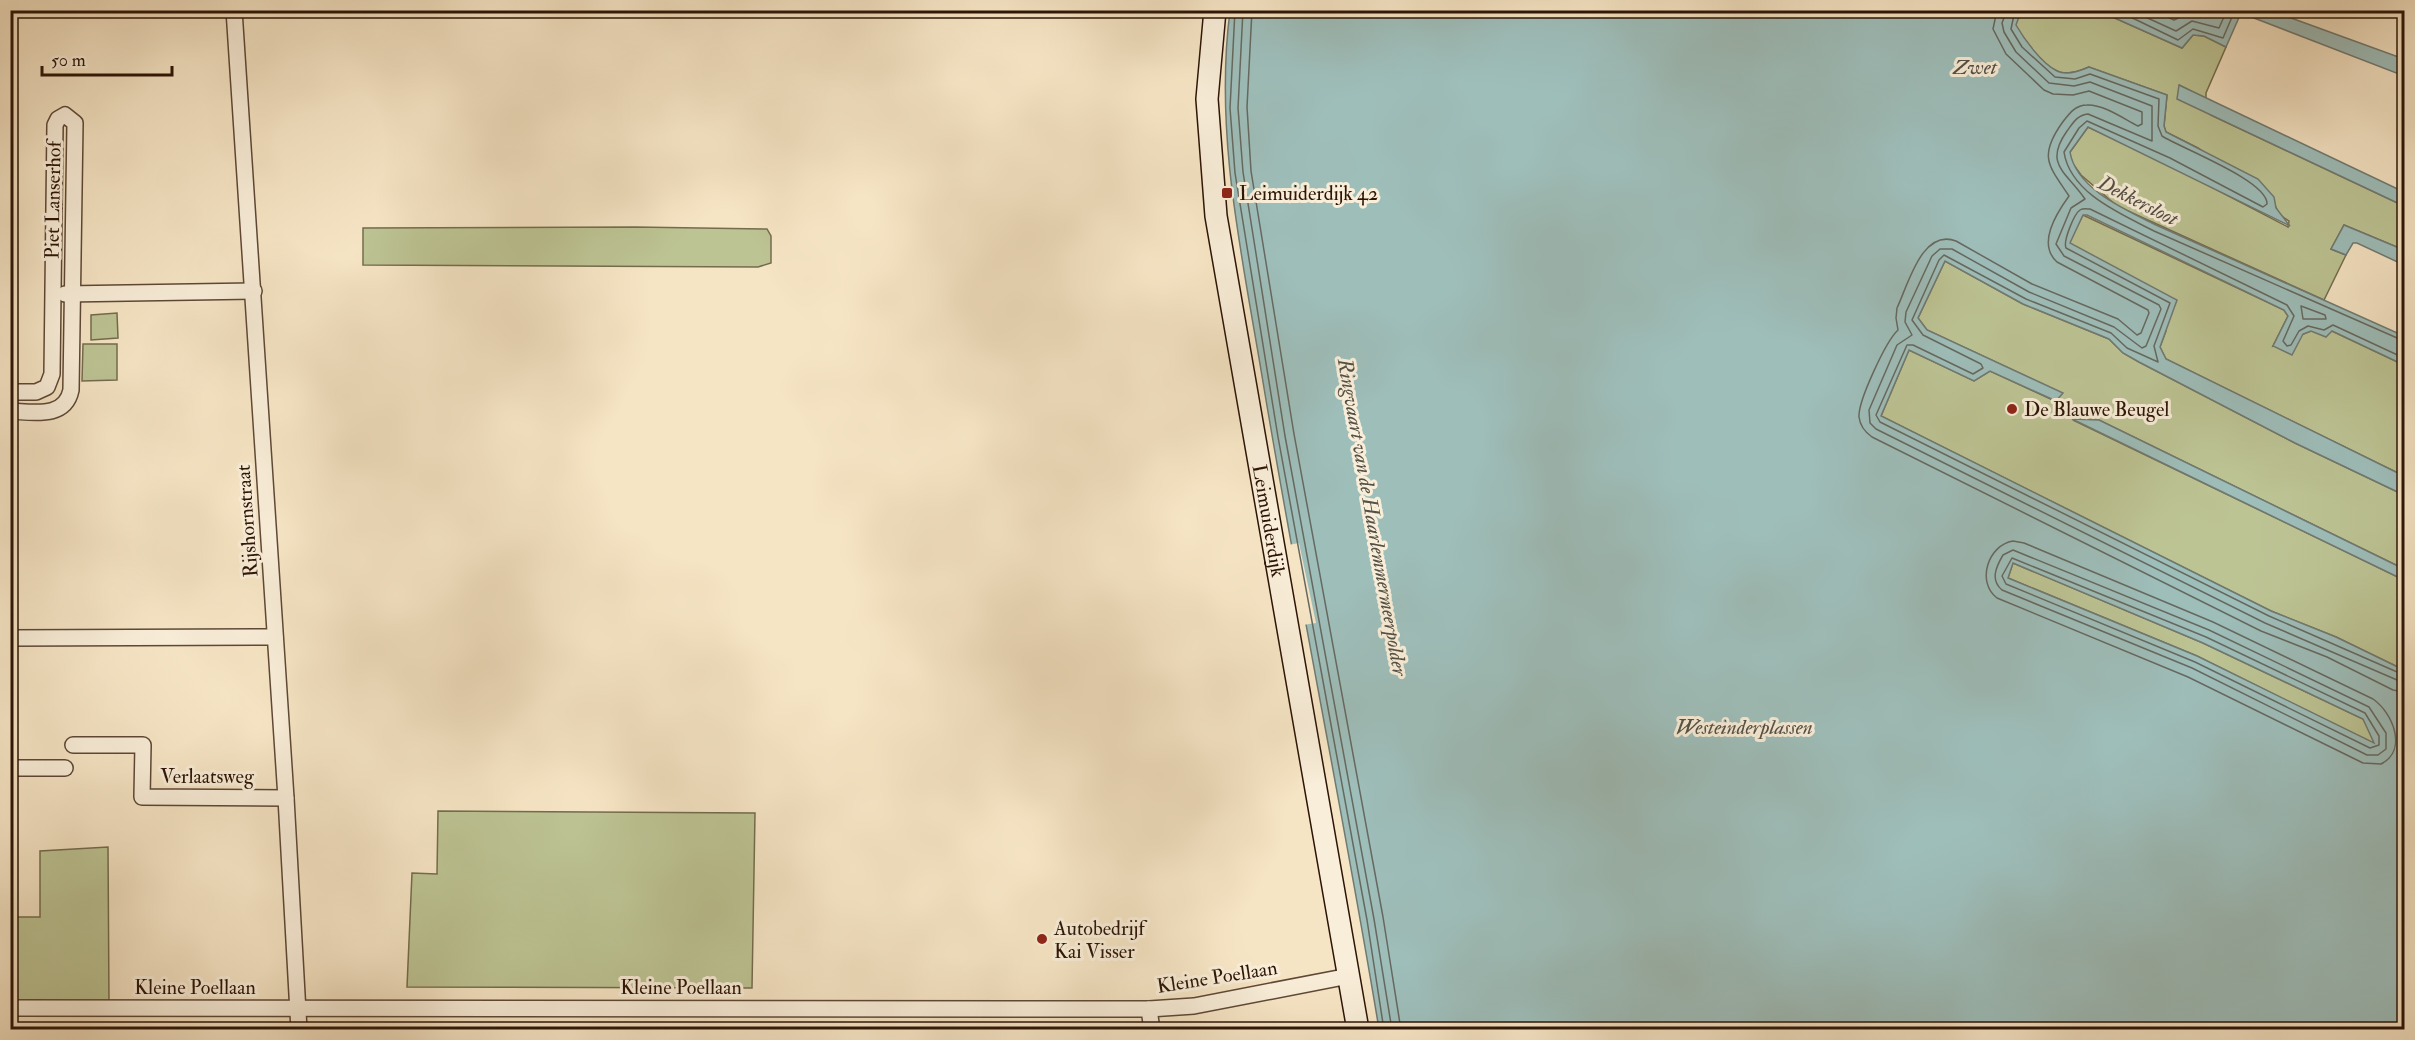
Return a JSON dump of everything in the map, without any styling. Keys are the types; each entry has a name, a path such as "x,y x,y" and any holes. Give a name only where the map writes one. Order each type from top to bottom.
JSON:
{"street":[{"name":"Rijshornstraat","path":"234,10 254,291 299,1029"},
{"name":"Leimuiderdijk","path":"1215,10 1207,99 1216,216 1358,1029"},
{"name":"Piet Lanserhof","path":"47,387 52,374 55,125 58,118 65,115 75,123 71,390 64,405"},
{"path":"53,294 254,291"},
{"path":"10,392 36,392 47,387 64,405 52,412 10,411"},
{"path":"10,638 275,637"},
{"name":"Verlaatsweg","path":"73,745 143,745 142,797 286,798"},
{"path":"10,768 65,768"},
{"name":"Kleine Poellaan","path":"10,1008 1149,1010 1194,1006 1349,976"},
{"path":"1149,1010 1152,1029"}],"green space":[{"path":"366,10 743,10 743,14 413,14 366,13"},
{"path":"2021,11 2084,11 2093,14 2095,11 2112,11 2108,15 2182,48 2193,35 2204,36 2226,47 2206,93 2206,99 2179,85 2211,115 2404,206 2404,250 2344,225 2331,249 2346,255 2324,300 2117,206 2081,175 2071,161 2070,152 2088,127 2167,164 2288,227 2289,221 2280,215 2273,202 2198,148 2166,132 2164,126 2167,95 2089,67 2069,73 2051,68 2034,51 2015,25"},
{"path":"2083,215 2284,310 2288,316 2273,346 2311,331 2332,331 2404,365 2404,476 2166,359 2160,347 2166,331 2069,243"},
{"path":"363,228 767,229 771,236 771,263 758,267 363,265"},
{"path":"1945,261 2023,304 2109,339 2123,353 2139,362 2295,443 2404,495 2404,569 2099,420 2073,420 2404,580 2404,670 2336,637 2271,611 1881,416 1909,350 1974,381 1990,371 2055,401 2062,393 1927,330 1918,318"},
{"path":"117,313 118,338 91,340 91,315"},
{"path":"83,344 117,344 117,380 82,381"},
{"path":"2013,563 2203,643 2363,719 2374,738 2374,744 2197,656 2008,578"},
{"path":"438,811 755,813 752,988 407,987 412,873 437,874"},
{"path":"108,847 109,1002 11,1001 11,917 40,917 40,851"}],"water":[{"path":"2112,10 2272,11 2404,59 2404,76 2241,13 2226,47 2204,36 2193,35 2182,48 2108,15"},
{"name":"Westeinderplassen","path":"1230,11 2021,11 2016,25 2029,44 2051,68 2069,73 2089,67 2167,95 2164,126 2166,132 2258,179 2274,197 2276,208 2290,226 2088,127 2070,152 2074,165 2082,177 2104,197 2156,225 2404,336 2404,365 2332,331 2326,337 2311,331 2303,334 2292,355 2273,346 2288,316 2284,310 2087,215 2083,215 2070,243 2177,300 2160,347 2166,359 2404,476 2404,495 2295,443 2139,362 2123,353 2109,339 2023,304 1945,261 1918,318 1927,330 2063,393 2056,401 1990,371 1974,381 1909,350 1881,416 2271,611 2336,637 2404,670 2404,1029 1379,1029 1239,240 1228,148 1225,102","holes":["2013,563 2203,643 2363,719 2374,743 2197,656 2008,578"]},
{"path":"2179,85 2404,192 2404,206 2177,99"},
{"path":"2344,225 2404,250 2404,265 2357,243 2353,243 2346,255 2331,249"},
{"path":"2072,419 2099,420 2404,569 2404,580"}],"pier":[{"path":"1299,543 1316,623 1303,625 1288,545"}],"place":[{"name":"Leimuiderdijk 42","path":"1227,193"},
{"name":"De Blauwe Beugel","path":"2012,409"},
{"name":"Autobedrijf Kai Visser","path":"1042,939"}],"water label":[{"name":"Zwet","path":"1975,67"},
{"name":"Dekkersloot","path":"2138,201"},
{"name":"Ringvaart van de Haarlemmermeerpolder","path":"1372,517"}]}
